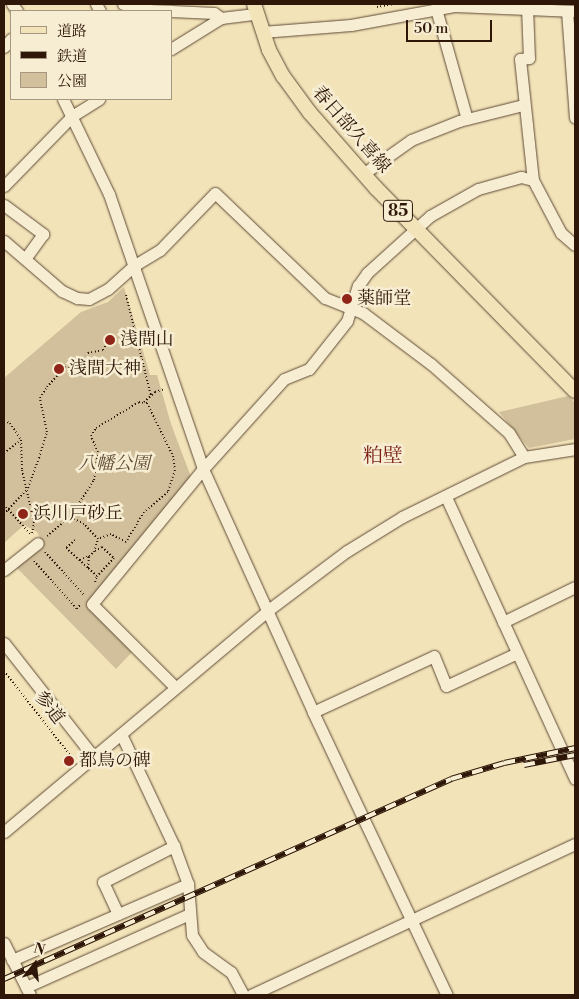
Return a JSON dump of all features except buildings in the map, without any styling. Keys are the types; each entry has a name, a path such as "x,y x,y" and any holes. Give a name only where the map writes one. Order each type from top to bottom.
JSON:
{"main road":[{"name":"春日部久喜線","path":"254,9 262,32 296,95 363,174 575,391"}],"street":[{"path":"123,4 148,10"},
{"path":"262,32 342,26 455,6 572,9 575,118"},
{"path":"527,7 529,58 520,59 523,104 533,180 561,232 575,245"},
{"path":"172,48 221,18 254,9"},
{"path":"436,9 467,119"},
{"path":"172,11 214,13 221,18"},
{"path":"64,100 108,194 135,265 172,386 204,469 313,712 448,995"},
{"path":"4,186 72,116 97,100"},
{"path":"363,174 411,140 467,119 523,104"},
{"path":"174,687 87,604 101,593 204,469 284,380 309,369 347,321 358,286 367,274 414,228 478,189 521,178 533,180"},
{"path":"4,241 26,257 62,291 77,298 89,299 114,283 135,265 160,250 215,193 316,291 325,298 352,307 431,364 496,420 524,457"},
{"path":"4,205 43,234 26,257"},
{"path":"4,832 174,687 267,611 347,551 402,517 524,457 575,449"},
{"path":"446,497 575,779"},
{"path":"4,570 34,539"},
{"path":"503,622 575,587"},
{"path":"4,643 93,756"},
{"path":"313,712 434,656 446,686 517,652"},
{"path":"121,734 174,846 188,884 192,936 203,952 230,972 243,995"},
{"path":"251,995 575,844"},
{"path":"118,914 103,882 174,846"},
{"path":"12,960 188,884"},
{"path":"4,944 28,991 189,914"}],"path":[{"path":"114,283 126,295 151,396"},
{"path":"126,295 143,290"},
{"path":"4,514 28,488 47,432 40,398 65,367 76,370 78,362 85,360 88,353 103,350 107,342"},
{"path":"34,539 70,518 94,480 98,452 92,436 96,428 172,386"},
{"path":"98,539 111,534 126,542 144,512 168,492 173,483 173,456 147,403 144,402"},
{"path":"4,421 10,423 21,440 22,470 28,488 34,522 34,539 87,604 77,609 34,561"},
{"path":"4,454 21,440"},
{"path":"6,506 22,527"},
{"path":"70,518 84,524 98,539"},
{"path":"94,552 98,539"},
{"path":"74,540 66,548 97,576"},
{"path":"80,560 90,556 102,547 114,558 97,576 93,584 101,593"},
{"path":"88,568 90,556"},
{"name":"参道","path":"4,671 74,760"}],"green space":[{"name":"八幡公園","path":"124,287 150,375 157,375 171,424 191,477 89,605 133,651 116,669 15,566 43,544 37,532 24,525 4,543 4,378 81,312 108,302"},
{"path":"568,396 575,403 575,439 529,448 499,412"}],"railway":[{"path":"4,979 451,779 504,763 575,748"},
{"path":"524,765 575,755"}],"place":[{"name":"薬師堂","path":"347,299"},
{"name":"浅間山","path":"110,340"},
{"name":"浅間大神","path":"59,369"},
{"name":"浜川戸砂丘","path":"23,514"},
{"name":"都鳥の碑","path":"69,761"}],"district":[{"name":"粕壁","path":"383,456"}]}
